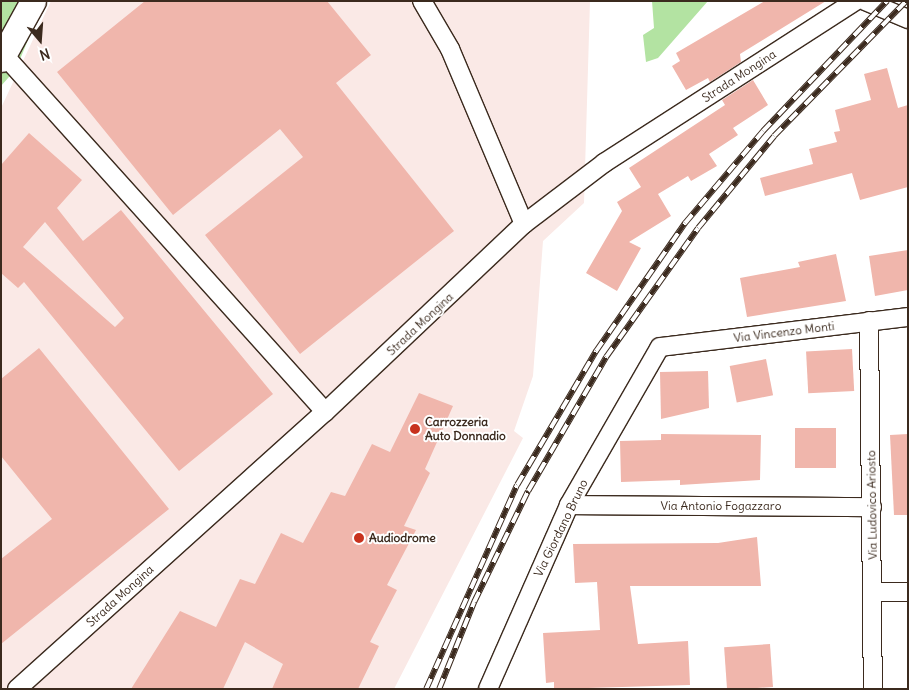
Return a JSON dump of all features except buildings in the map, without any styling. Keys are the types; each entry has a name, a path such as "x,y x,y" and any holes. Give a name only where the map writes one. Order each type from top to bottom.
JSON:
{"street":[{"path":"33,1 2,57 325,412"},
{"path":"422,1 450,49 524,224"},
{"name":"Strada Mongina","path":"17,689 325,412 524,224 604,163 855,1"},
{"path":"865,1 908,19"},
{"name":"Via Vincenzo Monti","path":"660,347 908,317"},
{"name":"Via Ludovico Ariosto","path":"869,321 873,689"},
{"name":"Via Giordano Bruno","path":"488,689 569,505 660,347"},
{"name":"Via Antonio Fogazzaro","path":"569,505 872,507"},
{"path":"872,592 908,592"}],"shaded area":[{"path":"51,1 590,1 584,203 543,241 533,376 514,431 523,438 394,689 1,689 1,108"}],"green space":[{"path":"1,1 44,1 16,69 1,86"},
{"path":"652,1 708,1 658,58 646,62 643,35 654,28"}],"railway":[{"path":"426,689 517,485 596,351 685,223 763,131 887,1"},
{"path":"439,689 474,602 528,491 606,357 698,228 774,136 906,1"}],"place":[{"name":"Carrozzeria Auto Donnadio","path":"415,429"},
{"name":"Audiodrome","path":"359,538"}]}
